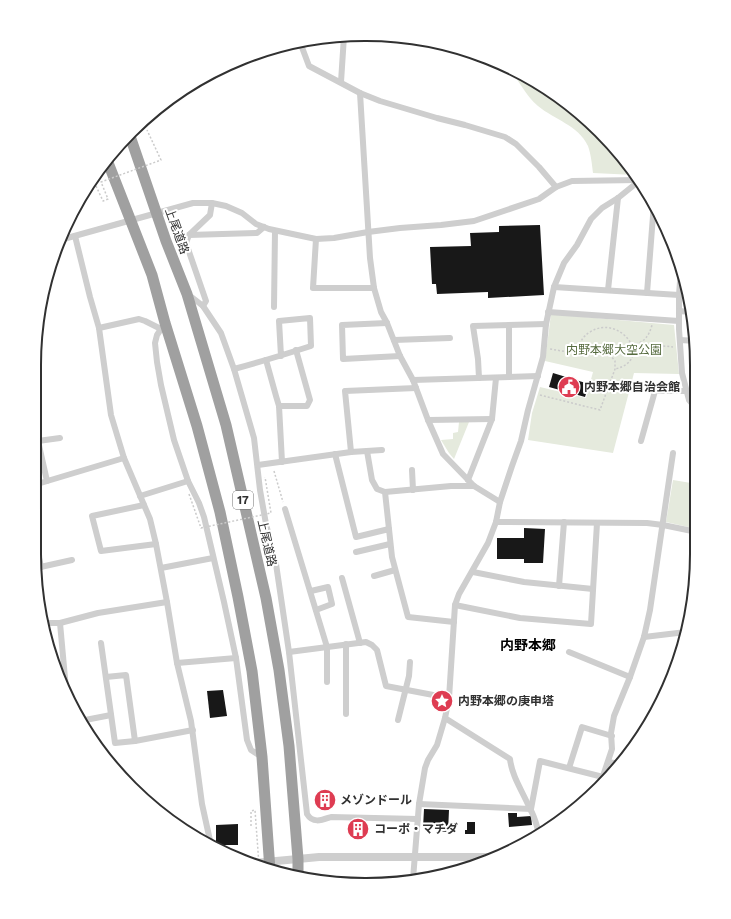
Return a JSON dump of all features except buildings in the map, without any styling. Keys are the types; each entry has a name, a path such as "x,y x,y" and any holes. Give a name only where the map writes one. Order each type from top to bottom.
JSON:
{"highway":[{"name":"上尾道路","path":"132,141 166,241 187,294 226,425 266,598 279,670 290,746 298,871"},
{"name":"17","path":"109,167 152,275 163,326 197,426 220,512 252,671 262,757 270,864"}],"street":[{"path":"341,82 344,42"},
{"path":"302,47 309,66 360,93 380,101 505,137 516,144 556,187"},
{"path":"360,93 370,258 374,288 380,312 387,323 400,356 413,380 443,454 474,486 500,502"},
{"path":"67,238 194,203 212,203 226,206 242,213 256,224 276,230 316,239 334,238 400,228 474,221 539,199 556,187 572,180 631,180"},
{"path":"413,874 419,804 425,768 437,745 446,718 449,698 455,605 459,594 473,572 488,543 496,522 500,502 521,441 532,393 543,357 546,324 554,287 564,263 591,219 602,208 618,198 634,184"},
{"path":"608,290 618,198"},
{"path":"203,306 206,301 186,243 189,235 210,215 212,203"},
{"path":"647,293 653,215"},
{"path":"189,235 257,234 264,227"},
{"path":"274,307 276,230"},
{"path":"75,236 99,328 111,415 124,458 150,519 156,544 167,602 176,663 192,721 202,804 210,838"},
{"path":"316,239 313,288 374,288"},
{"path":"554,287 679,295"},
{"path":"681,289 679,295 680,349 682,373 690,401"},
{"path":"187,294 203,306 220,333 234,369 254,438 260,490 266,524 276,564 289,652 306,814 309,818 316,821 321,821 331,817 418,819"},
{"path":"679,311 685,312"},
{"path":"548,312 679,321"},
{"path":"234,369 281,356 311,346 310,318 279,321 281,356"},
{"path":"99,328 139,319 163,326 157,335 155,343 156,362 161,385 174,440 188,481 204,517 236,658 247,740 251,750 262,757"},
{"path":"387,323 342,325 343,359 400,356"},
{"path":"479,378 478,358 473,326 546,324"},
{"path":"509,325 509,377"},
{"path":"394,340 450,338"},
{"path":"680,340 689,340"},
{"path":"279,406 307,406 310,400 296,350"},
{"path":"266,360 279,406 282,462"},
{"path":"413,380 538,376"},
{"path":"468,480 492,419 496,378"},
{"path":"351,452 345,391 416,388"},
{"path":"641,441 655,391 687,391"},
{"path":"428,420 492,419"},
{"path":"41,441 60,438"},
{"path":"258,465 351,452 382,450"},
{"path":"367,451 372,480 377,489 385,492 451,486 474,486"},
{"path":"603,773 612,749 614,716 644,637 650,610 673,453"},
{"path":"335,454 356,537 388,529"},
{"path":"41,455 47,481"},
{"path":"41,483 124,458"},
{"path":"412,470 413,490"},
{"path":"140,496 188,481"},
{"path":"385,492 392,557 408,617 454,622"},
{"path":"144,505 92,516 101,551 156,544"},
{"path":"285,509 327,647 327,682"},
{"path":"496,522 647,523 690,531"},
{"path":"560,586 564,522"},
{"path":"455,605 520,618 591,624 597,523"},
{"path":"356,552 390,544"},
{"path":"161,568 213,558"},
{"path":"42,566 72,560"},
{"path":"374,576 395,570"},
{"path":"473,572 524,582 593,589"},
{"path":"342,578 360,643"},
{"path":"310,591 328,587 332,604 316,610"},
{"path":"48,623 60,623 98,613 167,602"},
{"path":"60,623 65,675"},
{"path":"644,637 680,633"},
{"path":"289,652 366,642 372,644 377,650 386,686 449,698"},
{"path":"101,643 115,743 135,741 193,730"},
{"path":"346,644 346,714"},
{"path":"569,652 630,677"},
{"path":"176,663 236,658"},
{"path":"398,720 409,676 410,662"},
{"path":"106,677 126,675 135,741"},
{"path":"87,720 112,715"},
{"path":"290,746 297,717"},
{"path":"446,718 510,759 516,780 531,809 538,829"},
{"path":"570,768 582,727 612,736"},
{"path":"531,809 540,761 601,777"},
{"path":"608,762 613,763"},
{"path":"419,804 531,809"},
{"path":"273,864 298,858 480,857"}],"path":[{"path":"96,186 103,201 108,199 101,182 160,160 148,130"},
{"path":"632,345 643,341 646,338 650,333 653,319"},
{"path":"579,352 579,346 582,339 586,334 594,329 611,328 620,331 628,338 632,345 633,354 632,359 628,364 615,369"},
{"path":"633,354 638,350 651,346 672,346 680,349"},
{"path":"532,393 600,410 615,369 616,361 606,353 544,348"},
{"path":"272,463 285,509"},
{"path":"189,494 201,528 270,513 265,477"},
{"path":"251,826 251,811 255,810 259,860"}],"green space":[{"path":"515,77 528,84 563,108 595,136 628,175 593,173 589,149 584,139 566,123 538,106"},
{"name":"内野本郷大空公園","path":"551,314 674,325 679,374 634,373 613,453 528,440 532,413 540,387 586,398 593,372 545,361"},
{"path":"459,422 469,422 454,459 441,440 453,439 453,433 458,432"},
{"path":"673,480 690,483 690,527 666,522"}],"place":[{"name":"内野本郷自治会館","path":"569,387"},
{"name":"内野本郷の庚申塔","path":"442,701"},
{"name":"メゾンドール","path":"325,800"},
{"name":"コーポ・マチダ","path":"358,829"}],"district":[{"name":"内野本郷","path":"528,645"}]}
